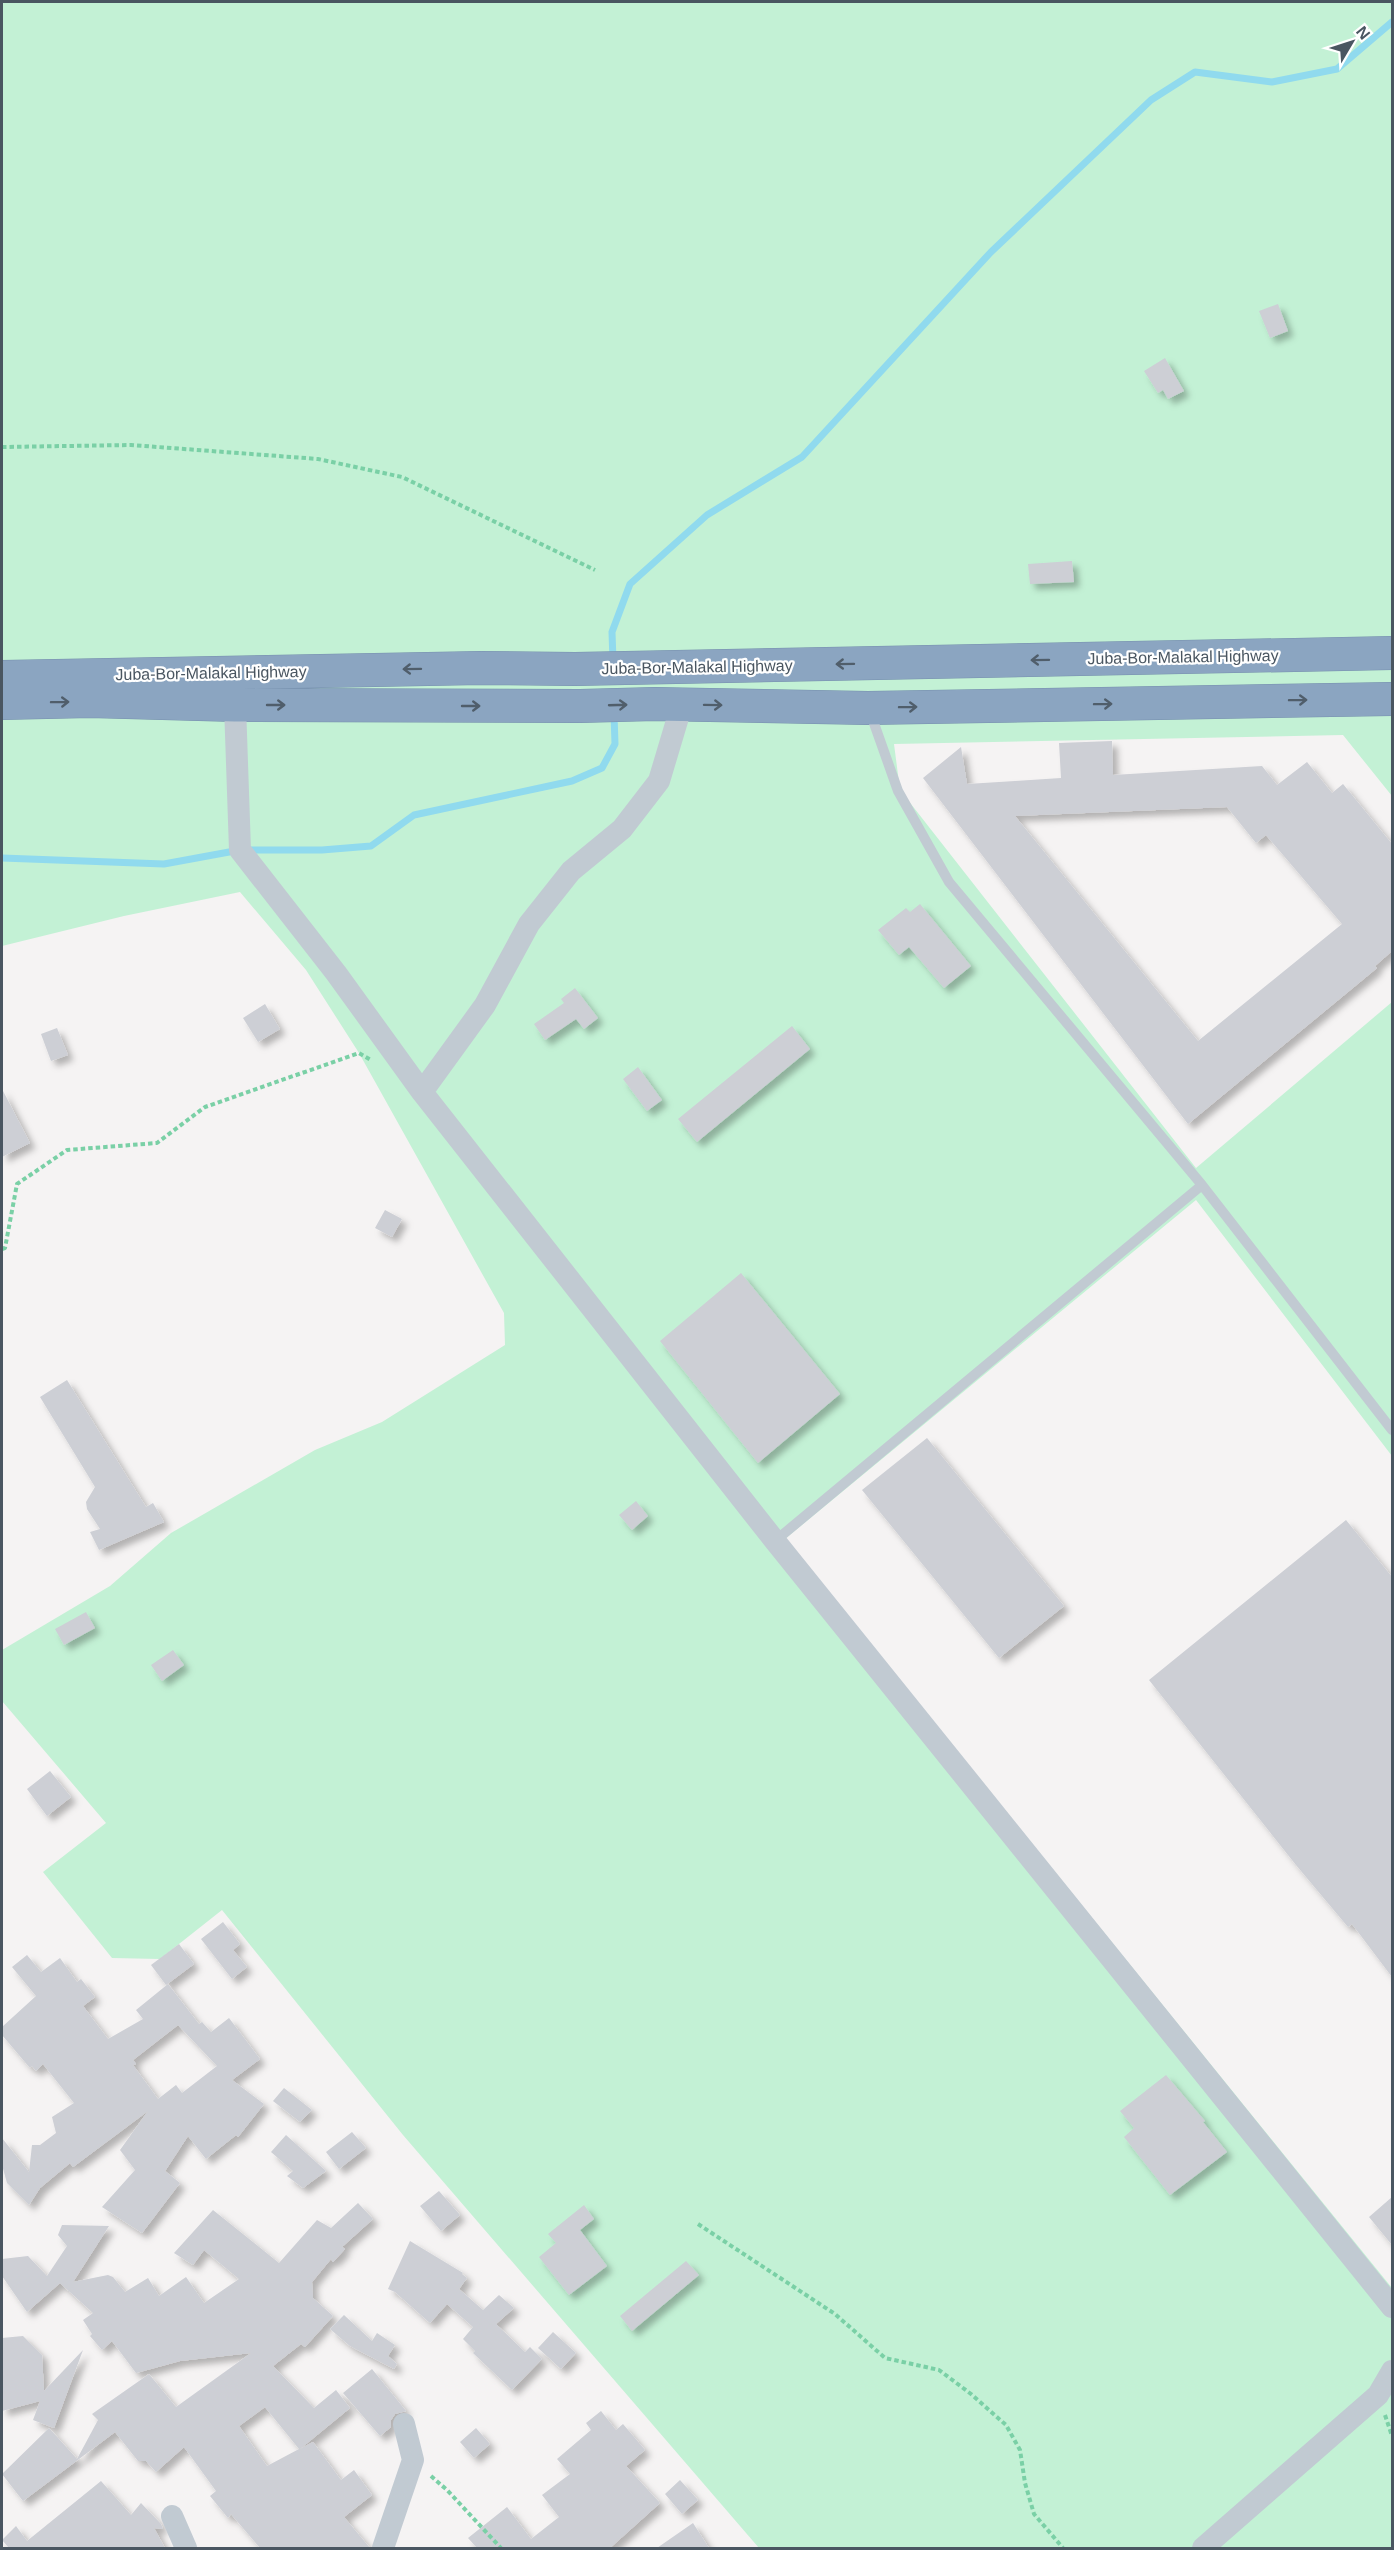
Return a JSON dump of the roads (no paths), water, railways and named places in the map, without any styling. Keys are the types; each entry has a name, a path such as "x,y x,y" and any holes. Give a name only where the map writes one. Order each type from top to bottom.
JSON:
{"highway":[{"name":"Juba-Bor-Malakal Highway","path":"2,676 481,668 575,669 1392,653"},
{"name":"Juba-Bor-Malakal Highway","path":"2,703 90,701 235,705 580,706 668,704 868,708 1392,699"}],"street":[{"path":"423,1092 485,1005 529,924 571,871 622,829 659,781 668,704"},
{"path":"235,705 240,850 336,973 423,1092 775,1541 1392,2307"},
{"path":"1203,2548 1377,2395 1392,2371"},
{"path":"383,2548 413,2460 404,2424"},
{"path":"172,2516 186,2548"}],"lane":[{"path":"868,708 898,791 949,882 1202,1185 1392,1430"},
{"path":"775,1541 1202,1185"}],"waterway":[{"path":"613,661 612,632 630,584 707,515 802,457 991,252 1151,100 1195,72 1272,82 1337,69 1392,22"},
{"path":"2,858 164,864 240,850 322,850 371,846 414,815 572,781 602,768 615,744 614,714"}]}
